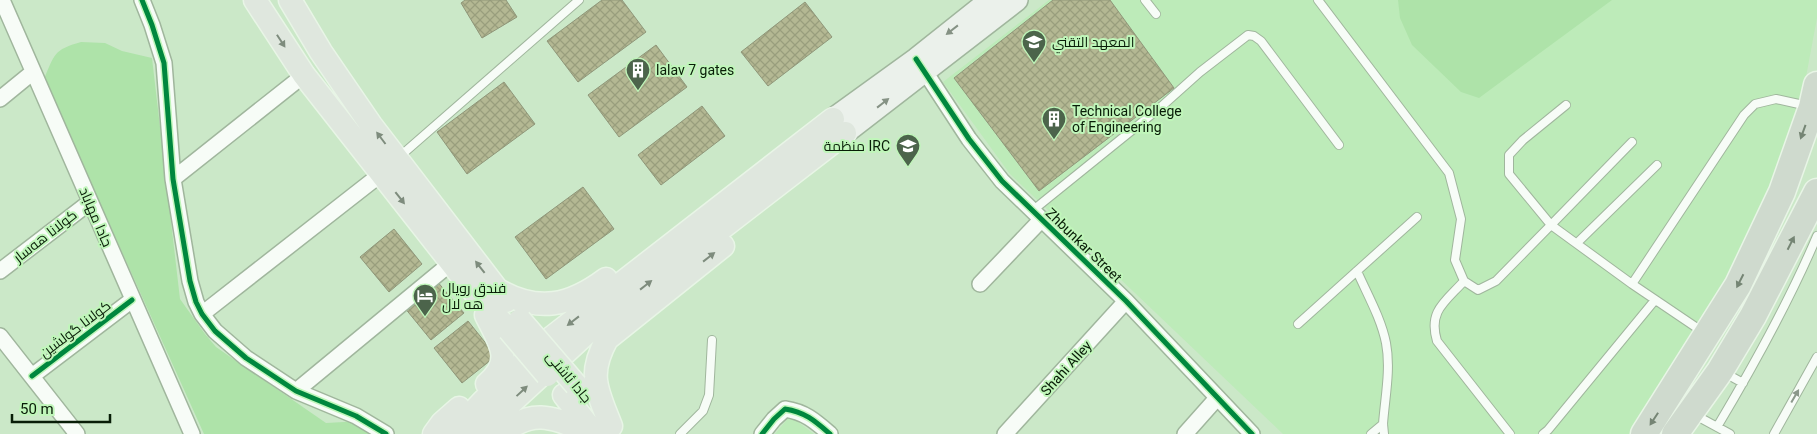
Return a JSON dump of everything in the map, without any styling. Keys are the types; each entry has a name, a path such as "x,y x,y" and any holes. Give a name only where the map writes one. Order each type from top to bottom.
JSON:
{"highway":[{"path":"1644,434 1738,285 1782,192 1814,96"},
{"path":"1675,434 1720,371 1753,316 1817,192"}],"main road":[{"path":"254,0 304,75 389,167 488,294 503,352 498,374 442,424 434,434"},
{"path":"290,0 389,167 451,263 488,294 528,303 542,304 565,302 579,296 597,286 736,176 782,145 839,126"},
{"path":"921,65 990,0"},
{"path":"484,426 591,329 839,126 921,65 1017,0"},
{"path":"453,434 484,426 513,425 524,419 547,416 604,432 594,370 598,355 607,339 754,221 806,176 839,126"},
{"name":"جادا ئاشتی","path":"488,294 604,432"}],"street":[{"name":"جادا مهاباد","path":"2,0 188,432"},
{"path":"142,0 164,63 173,178 190,281 196,302 202,314 215,331 246,358 296,391 356,416 386,434"},
{"name":"Zhbunkar Street","path":"921,65 969,139 1002,181 1126,301 1252,434"},
{"path":"0,98 33,72"},
{"path":"173,178 304,75"},
{"path":"202,314 389,167"},
{"name":"کولانا هه‌سار","path":"0,271 90,202"},
{"path":"980,284 1037,215"},
{"path":"296,391 451,263"},
{"name":"کولانا گولشین","path":"32,376 132,300"},
{"name":"Shahi Alley","path":"1005,434 1126,301"},
{"path":"0,336 77,434"},
{"path":"1184,434 1217,398"},
{"path":"762,434 785,409 797,411 810,418 830,434"}],"lane":[{"path":"389,167 579,0"},
{"path":"1145,0 1156,14"},
{"path":"1318,0 1449,173 1461,219 1455,260 1464,281 1478,290 1496,280 1632,142"},
{"path":"1037,215 1200,72 1248,35 1254,36 1261,41 1338,146"},
{"path":"1632,284 1744,115 1755,104 1776,99 1814,96"},
{"path":"1566,105 1523,140 1509,155 1509,174 1551,225 1577,242 1632,284 1708,335"},
{"path":"1577,242 1657,165"},
{"path":"1298,324 1417,217"},
{"path":"1717,426 1743,383 1803,268 1817,236"},
{"path":"1357,271 1380,321 1386,341 1388,362 1383,424 1384,434"},
{"path":"1464,281 1438,310 1433,327 1437,341 1510,434"},
{"path":"1543,434 1655,300"},
{"path":"680,434 703,411 709,395 712,340"},
{"path":"1774,434 1817,358"},
{"path":"1720,371 1743,383"},
{"path":"1691,412 1730,434"},
{"path":"1371,434 1383,424"}],"shaded area":[{"path":"1049,0 1817,0 1817,18 1803,93 1759,219 1702,326 1635,434 1283,434 1010,174 943,82"},
{"path":"1398,0 1612,0 1479,98 1461,92 1412,45 1400,18"},
{"path":"81,42 105,43 122,51 152,58 180,299 205,334 216,347 326,423 362,421 381,434 204,434 44,79 56,54 65,48"},
{"path":"790,416 814,434 775,434"}],"building":[{"path":"465,0 506,0 517,17 482,38 461,3"},
{"name":"lalav 7 gates","path":"602,0 622,0 646,32 578,82 547,41"},
{"name":"Technical College of Engineering","path":"1053,0 1110,0 1174,88 1039,191 954,78"},
{"name":"lalav 7 gates","path":"805,2 832,37 768,86 741,52"},
{"name":"lalav 7 gates","path":"656,45 687,87 619,137 588,95"},
{"path":"504,82 535,124 467,174 437,132"},
{"name":"lalav 7 gates","path":"702,106 725,136 661,185 638,155"},
{"path":"583,187 614,229 546,279 515,237"},
{"path":"394,229 422,264 389,292 360,257"},
{"path":"436,280 464,313 431,340 404,307"},
{"path":"468,321 496,356 462,383 434,348"}],"cycle path":[{"path":"142,0 164,63 173,179 190,281 196,302 202,314 215,331 246,358 296,391 356,416 386,434"},
{"path":"916,59 969,139 1002,181 1126,301 1252,434"},
{"path":"32,376 132,300"},
{"path":"762,434 785,409 804,415 830,434"}],"place":[{"name":"المعهد التقني","path":"1034,63"},
{"name":"lalav 7 gates","path":"638,91"},
{"name":"Technical College of Engineering","path":"1054,140"},
{"name":"منظمة IRC","path":"908,167"},
{"name":"فندق رويال هه لال","path":"425,317"}]}
